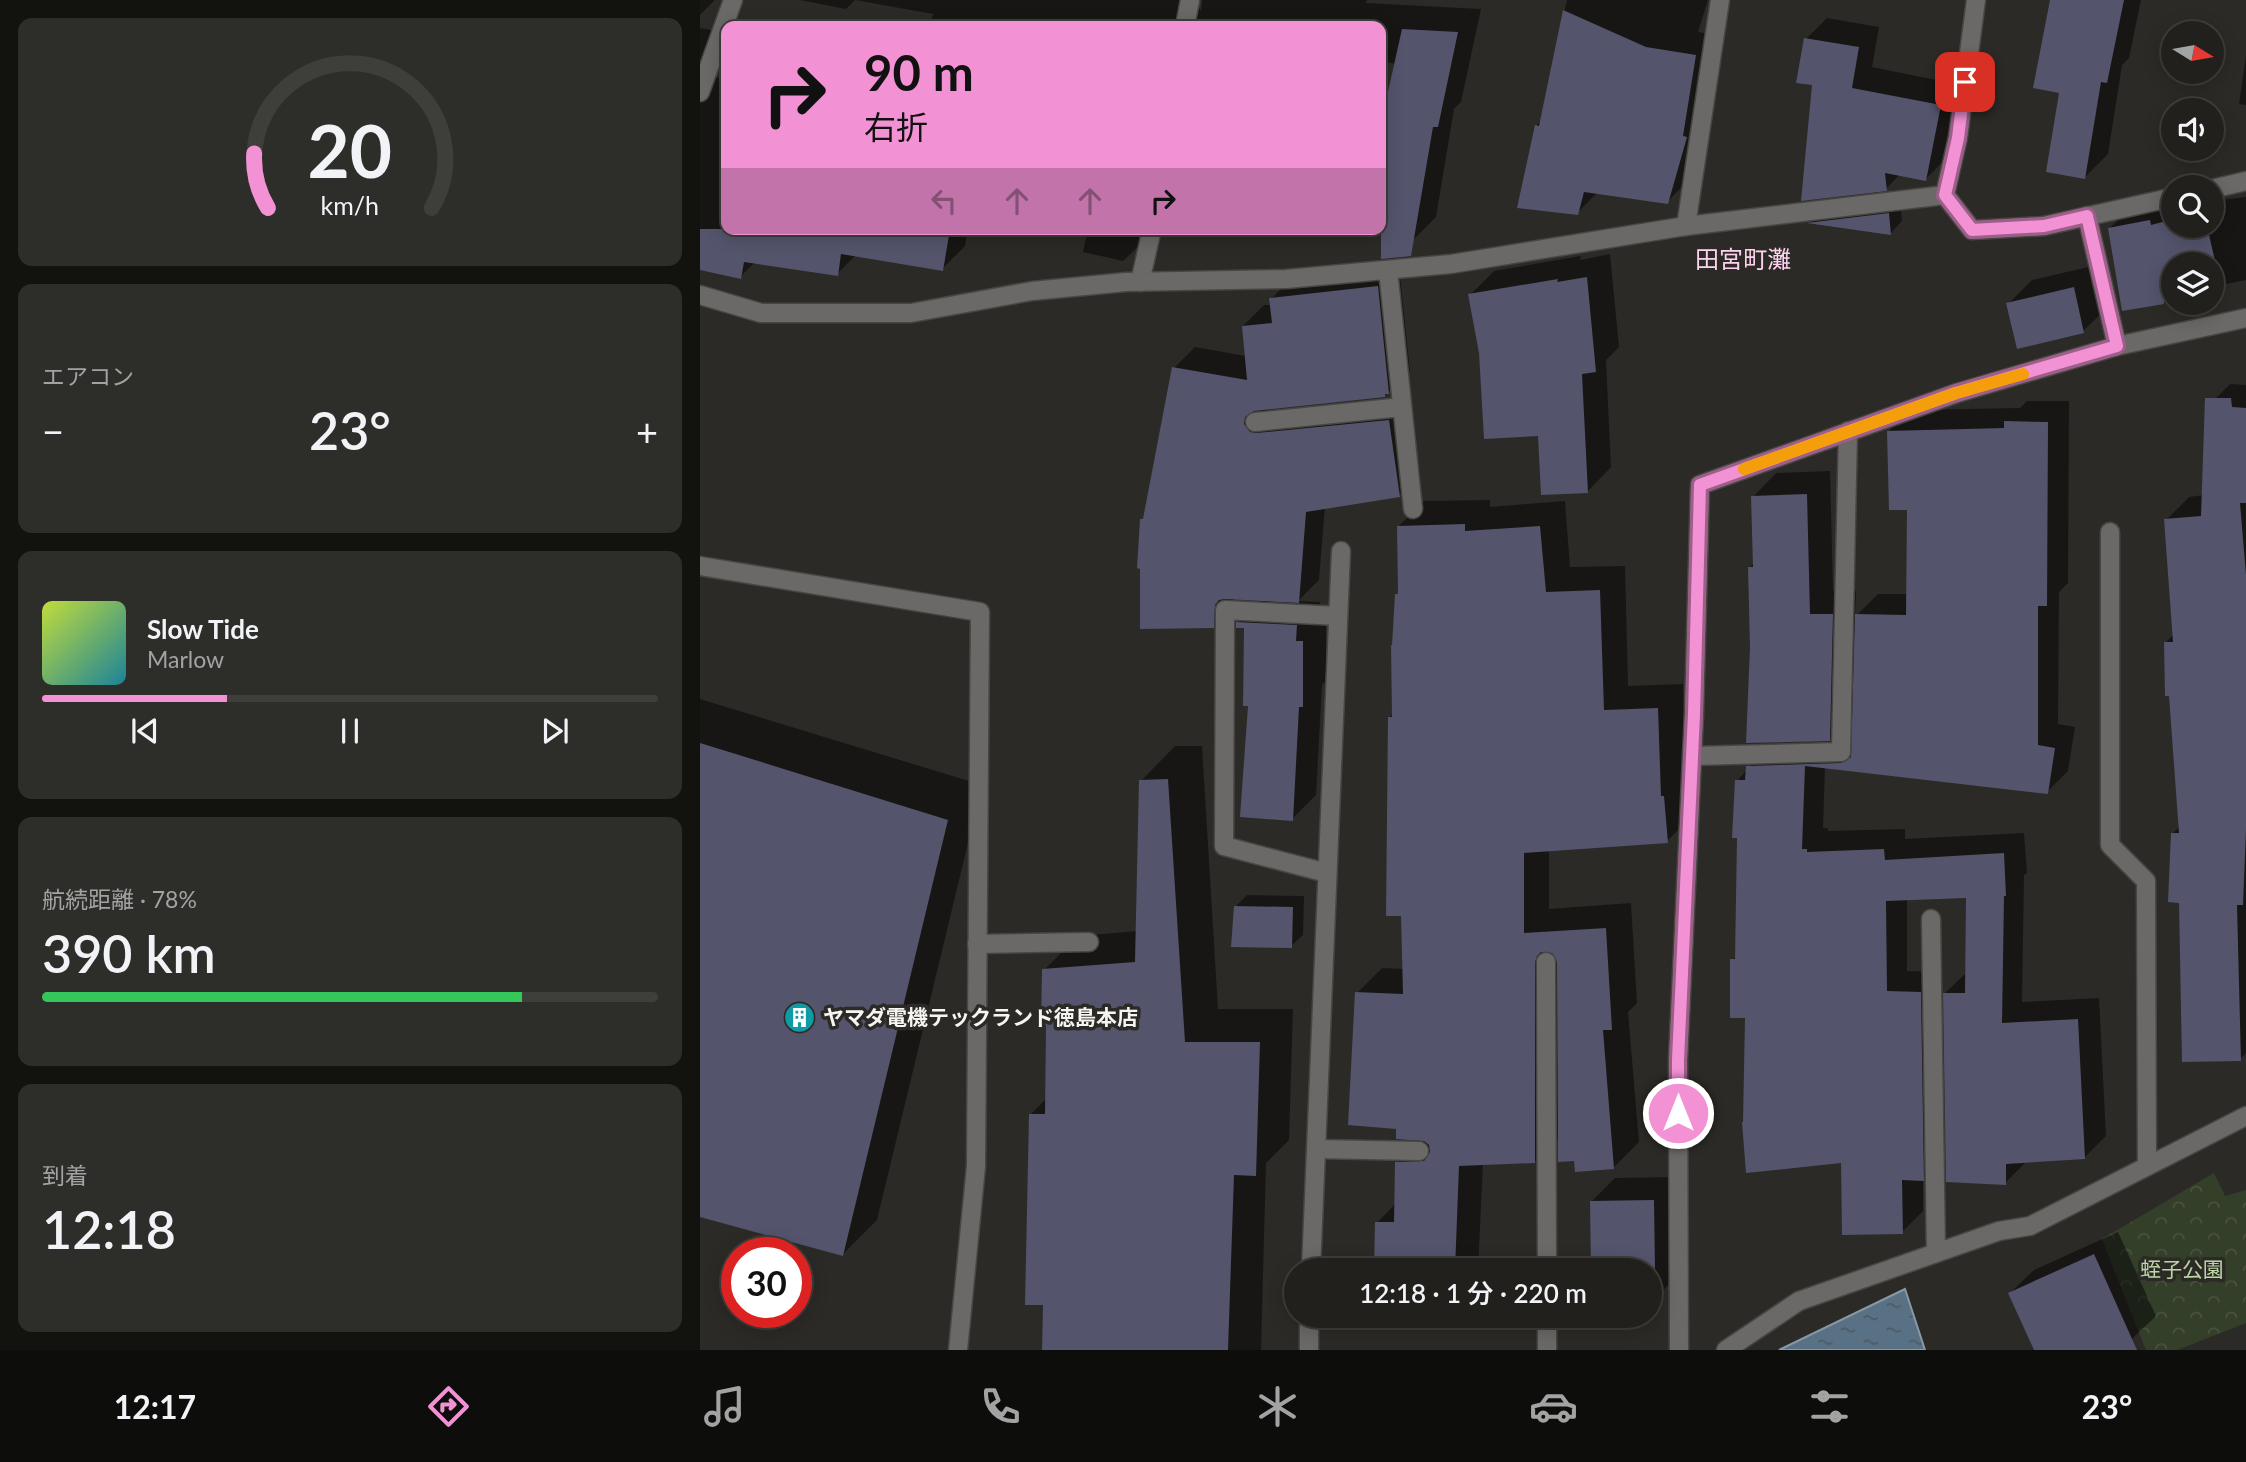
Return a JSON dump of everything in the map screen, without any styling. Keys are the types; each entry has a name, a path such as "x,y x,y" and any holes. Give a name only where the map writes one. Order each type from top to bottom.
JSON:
{"street":[{"path":"727,21 733,0"},
{"path":"1186,21 1190,0"},
{"path":"1686,226 1720,0"},
{"path":"1945,195 1958,138 1976,0"},
{"path":"700,92 721,43"},
{"path":"2224,186 2246,181"},
{"path":"700,295 761,313 911,313 1032,290 1140,282 1286,279 1451,264 1686,226 1945,195"},
{"path":"1945,195 1972,230 2044,226 2161,200"},
{"path":"2087,216 2117,346"},
{"path":"1140,282 1151,235"},
{"path":"1388,270 1413,509"},
{"path":"1679,1350 1678,1060 1692,756 1700,485 1956,393 2117,346 2246,318"},
{"path":"1255,422 1402,407"},
{"path":"1692,756 1841,752 1848,431"},
{"path":"2110,532 2110,845 2146,881 2147,1166"},
{"path":"1311,1258 1341,551"},
{"path":"700,566 979,612 976,1166 958,1350"},
{"path":"1327,873 1224,846 1225,610 1338,616"},
{"path":"1931,919 1936,1253"},
{"path":"977,944 1089,942"},
{"path":"1546,962 1547,1258"},
{"path":"1727,1350 1799,1301 1999,1231 2030,1226 2246,1116"},
{"path":"1316,1149 1419,1151"},
{"path":"1308,1350 1309,1328"},
{"path":"1547,1328 1547,1350"}],"green space":[{"name":"蛭子公園","path":"2214,1173 2225,1196 2246,1190 2246,1323 2177,1350 2146,1350 2102,1239"}],"water":[{"path":"1905,1289 1925,1350 1779,1350"}],"building":[{"path":"2050,0 2124,0 2107,83 2101,82 2085,179 2046,172 2059,93 2033,88"},
{"path":"1563,10 1646,47 1696,55 1683,136 1687,137 1668,204 1584,192 1578,215 1517,208 1535,125 1539,126"},
{"path":"1402,29 1458,32 1438,127 1433,127 1411,256 1381,259 1381,235 1386,235 1386,101"},
{"path":"1804,38 1859,47 1852,88 1941,105 1926,181 1885,173 1887,191 1801,201 1812,85 1796,83"},
{"path":"1889,213 1891,235 1807,223"},
{"path":"2150,220 2151,225 2161,222 2161,238 2210,238 2213,252 2161,252 2161,304 2122,311 2108,228"},
{"path":"700,229 721,229 721,235 949,235 943,271 841,254 838,276 744,262 741,279 700,270"},
{"path":"1587,277 1596,372 1582,374 1588,493 1541,495 1538,436 1484,439 1479,353 1468,294 1558,279 1557,282"},
{"path":"1378,286 1389,394 1385,394 1385,397 1254,411 1245,417 1244,424 1250,432 1256,433 1389,420 1400,497 1306,512 1299,603 1225,599 1219,600 1215,605 1214,628 1140,629 1140,569 1137,568 1140,519 1143,519 1172,367 1247,380 1242,326 1272,323 1269,298"},
{"path":"2074,287 2084,333 2017,349 2006,303"},
{"path":"2205,398 2231,398 2232,407 2246,408 2246,503 2240,503 2246,575 2246,830 2243,905 2237,905 2241,1061 2182,1062 2179,903 2168,902 2171,833 2179,833 2169,696 2165,696 2164,642 2173,642 2164,519 2201,516"},
{"path":"2004,421 2048,422 2047,606 2038,606 2038,745 2055,748 2048,794 1805,766 1802,849 1807,849 1807,852 1884,849 1885,860 2004,853 2006,896 2002,1023 2078,1019 2085,1159 2006,1164 2006,1185 1946,1182 1943,993 1965,993 1966,898 1886,901 1887,991 1921,992 1924,1181 1902,1180 1903,1234 1842,1235 1841,1163 1746,1173 1742,1122 1745,1018 1730,1018 1730,959 1735,959 1737,838 1732,838 1735,780 1745,780 1746,766 1841,763 1851,757 1855,614 1906,615 1907,510 1889,510 1887,431 2004,428"},
{"path":"1807,494 1810,614 1833,614 1830,741 1746,743 1750,647 1748,567 1753,567 1751,496"},
{"path":"1465,524 1465,531 1540,526 1546,592 1600,590 1604,710 1658,708 1661,796 1664,796 1668,843 1524,853 1524,933 1606,928 1612,1030 1603,1030 1614,1169 1575,1172 1574,1161 1558,1162 1557,962 1552,953 1541,952 1535,962 1535,1163 1459,1166 1455,1258 1374,1258 1375,1222 1394,1222 1395,1162 1424,1161 1430,1152 1429,1145 1424,1141 1396,1139 1396,1129 1348,1125 1355,992 1403,994 1401,916 1386,916 1388,717 1392,717 1391,645 1395,594 1398,594 1397,526"},
{"path":"1236,622 1297,625 1296,641 1303,641 1303,707 1299,707 1293,821 1240,817 1248,706 1243,706 1244,628 1236,628"},
{"name":"ヤマダ電機テックランド徳島本店","path":"700,743 948,820 843,1256 812,1248 812,1237 773,1237 700,1217"},
{"path":"1168,779 1185,1042 1260,1042 1256,1176 1234,1175 1228,1350 1042,1350 1043,1305 1025,1305 1029,1114 1045,1114 1046,1025 1041,1026 1042,969 1135,962 1139,780"},
{"path":"1234,906 1293,907 1292,948 1231,947"},
{"path":"1654,1200 1655,1258 1591,1258 1590,1201"},
{"path":"2094,1254 2137,1350 2034,1350 2008,1293"}],"slow traffic":[{"path":"1744,469 1956,393 2023,374"}],"place":[{"name":"ヤマダ電機テックランド徳島本店","path":"800,1018"}],"district":[{"name":"田宮町灘","path":"1743,260"}],"route":[{"path":"1678,1113 1700,485 1956,393 2117,346 2087,216 2044,226 1972,230 1945,195 1958,138 1965,82"}]}
